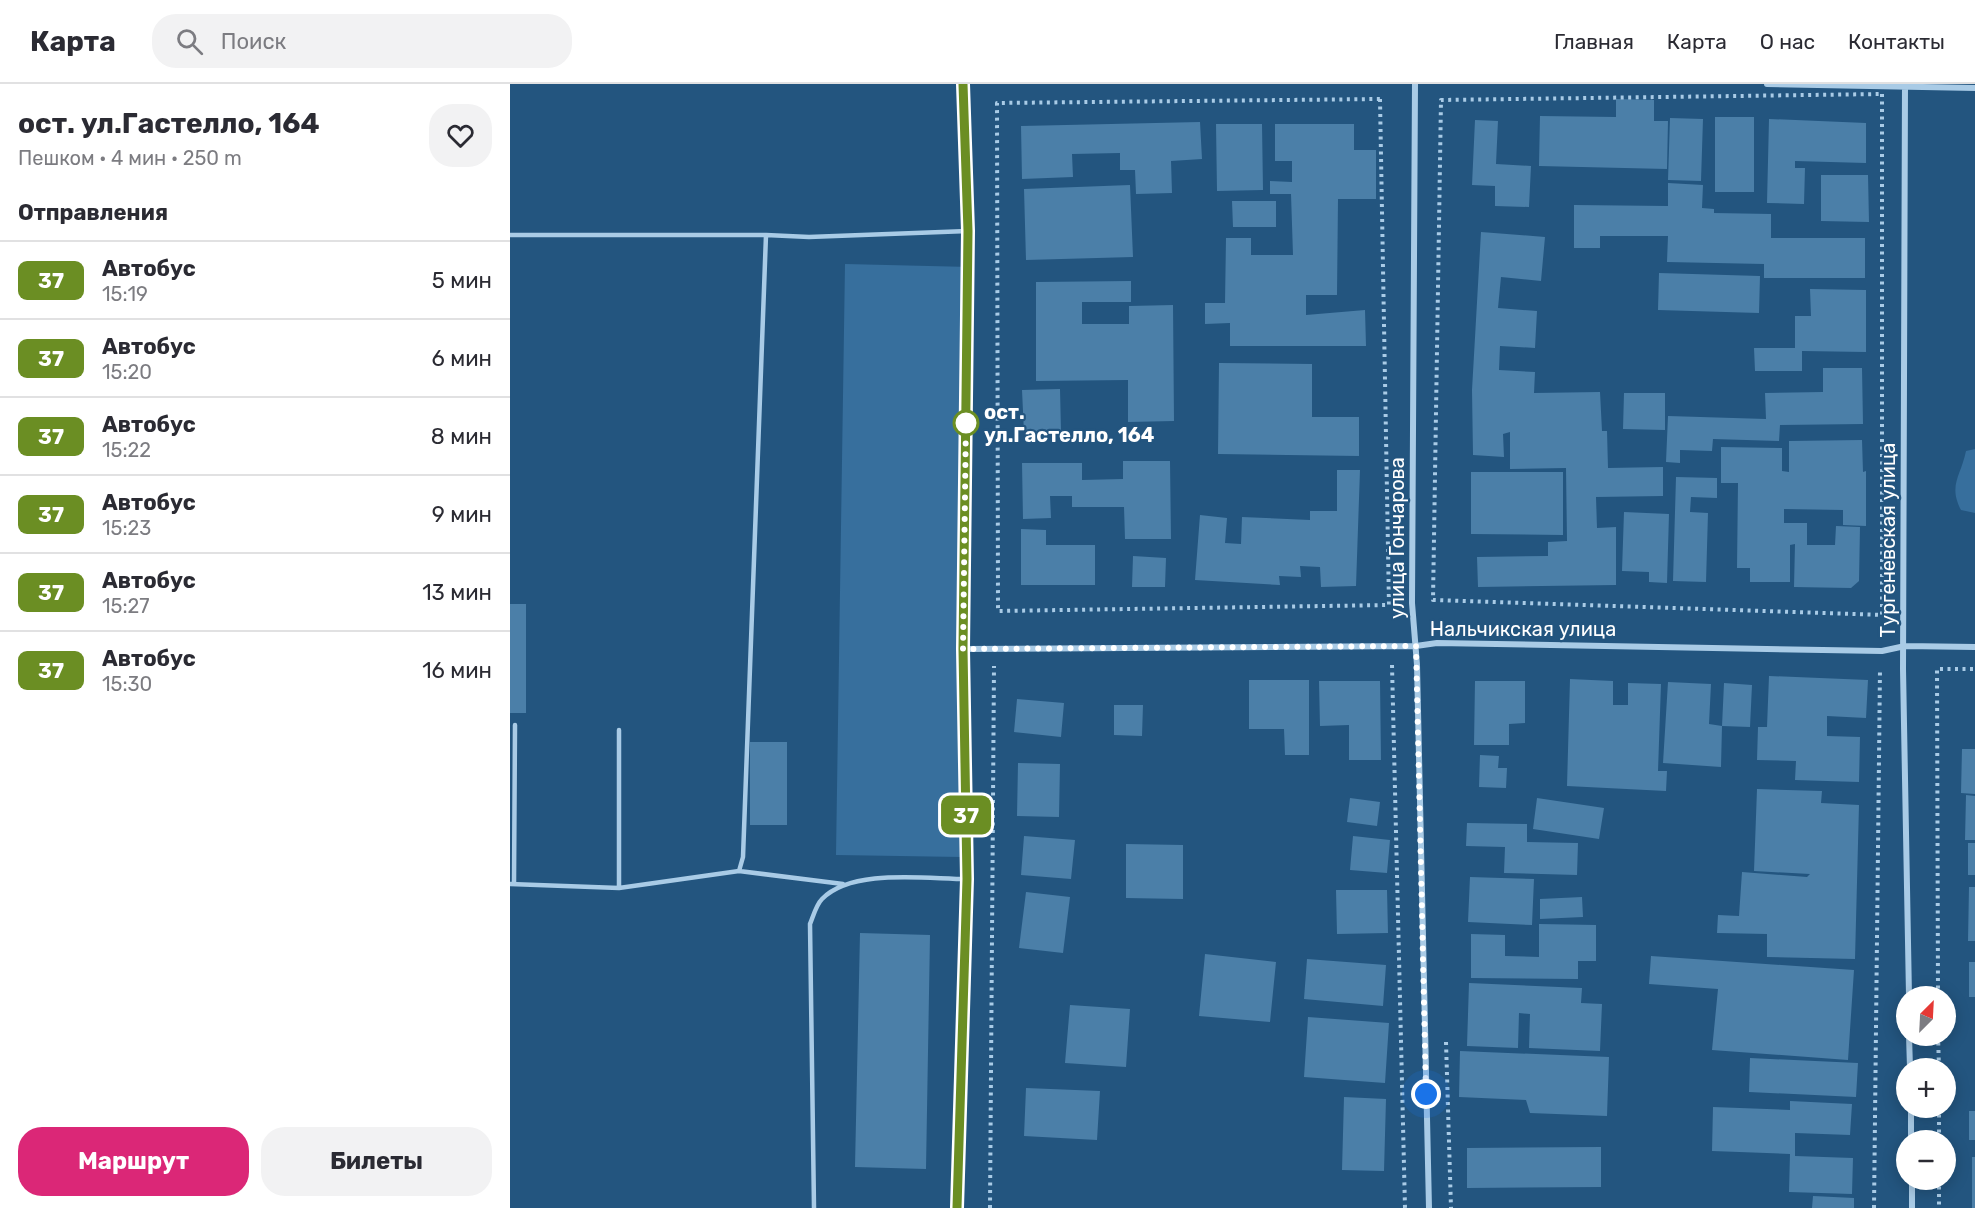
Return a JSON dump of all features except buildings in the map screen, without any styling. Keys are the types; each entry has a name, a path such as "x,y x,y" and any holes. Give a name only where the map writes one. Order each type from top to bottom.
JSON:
{"street":[{"path":"957,1208 967,879 963,649 968,231 963,84"},
{"name":"улица Гончарова","path":"1415,84 1412,603 1416,646 1429,1208"},
{"path":"1767,84 1975,88"},
{"name":"Тургеневская улица","path":"1905,85 1905,646 1909,986"},
{"name":"Нальчикская улица","path":"963,649 1416,646 1437,643 1882,651 1905,646 1975,647"},
{"path":"1912,1190 1912,1208"}],"lane":[{"path":"510,236 766,235 809,237 968,231"},
{"path":"739,871 743,857 766,235"},
{"path":"515,725 512,884 619,888 739,871 843,884 870,879 967,879"},
{"path":"619,730 619,888"},
{"path":"814,1208 810,924 820,900 843,884"}],"path":[{"path":"1882,94 1882,615 1433,600 1441,100 1882,94"},
{"path":"1380,99 1389,605 998,611 997,103 1380,99"},
{"path":"990,1208 994,662"},
{"path":"1382,665 1394,665 1406,1208"},
{"path":"1868,667 1880,667 1874,1208"},
{"path":"1938,986 1938,669 1975,669"},
{"path":"1939,1190 1939,1208"}],"shaded area":[{"path":"845,264 971,267 962,857 836,855"},
{"path":"1975,449 1975,513 1961,510 1957,501 1956,487 1966,451"}],"bus line":[{"name":"37","path":"957,1208 967,879 963,649 968,231 963,84"}],"place":[{"name":"ост. ул.Гастелло, 164","path":"966,423"}],"route":[{"path":"966,423 966,417 963,649 1416,646 1426,1094"}]}
